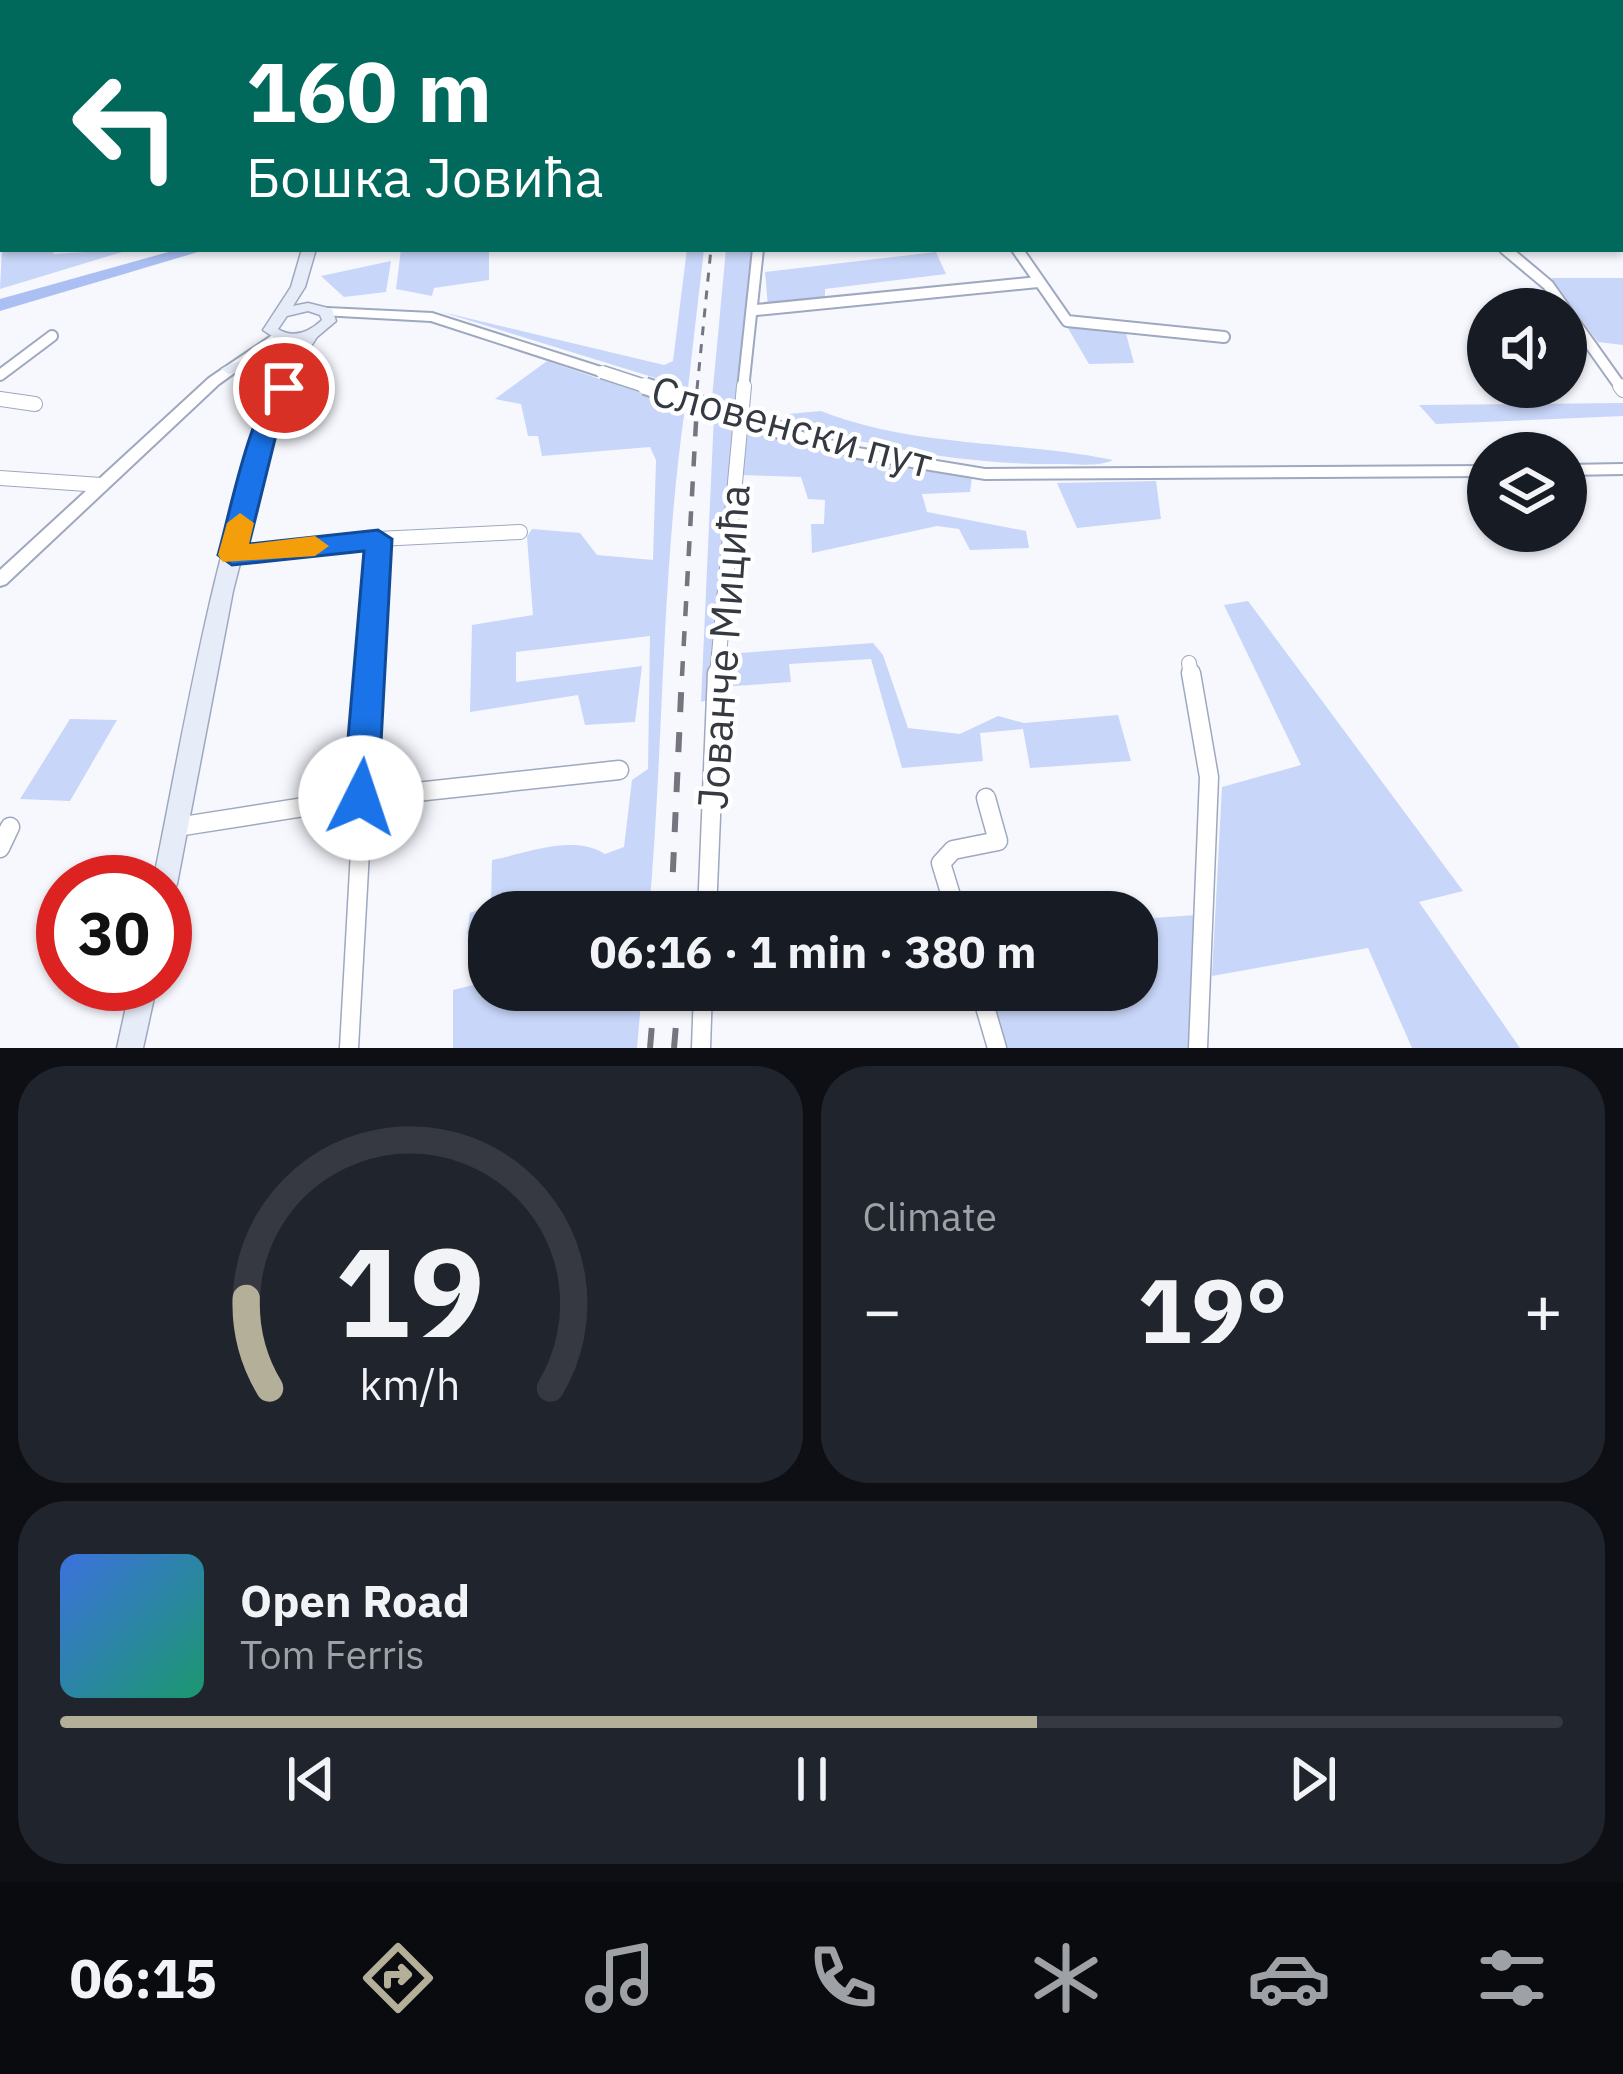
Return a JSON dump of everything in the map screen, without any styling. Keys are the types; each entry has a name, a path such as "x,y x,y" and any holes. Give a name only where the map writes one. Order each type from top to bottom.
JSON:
{"main road":[{"path":"278,398 276,334 308,252"},
{"path":"301,279 319,320"},
{"path":"283,313 319,320"},
{"path":"276,334 319,320"},
{"path":"171,855 232,555 295,351 319,320"},
{"path":"221,375 260,364 278,375"},
{"path":"130,1048 138,1011"}],"street":[{"name":"Јованче Мицића","path":"707,891 719,621 756,310 758,252"},
{"path":"1019,252 1067,321 1224,337"},
{"path":"1509,252 1548,285 1623,390"},
{"path":"756,310 1038,282"},
{"name":"Словенски пут","path":"319,320 394,313 448,321 857,453 986,474 1467,471"},
{"path":"0,580 221,375 241,349 276,334"},
{"path":"0,375 52,336"},
{"path":"0,399 35,404"},
{"path":"1587,470 1623,469"},
{"path":"0,478 101,485"},
{"path":"232,555 378,539 520,532"},
{"path":"349,1048 378,539"},
{"path":"1189,663 1209,777 1198,1048"},
{"path":"177,826 361,798 619,770"},
{"path":"950,891 941,863 953,850 998,841 986,798"},
{"path":"0,848 10,827"},
{"path":"701,1048 702,1011"},
{"path":"986,1011 997,1048"}],"shaded area":[{"path":"2,252 122,252 0,289"},
{"path":"401,252 489,252 489,280 434,288 432,296 396,289"},
{"path":"687,252 704,252 688,388 442,312 664,365 673,361"},
{"path":"726,252 753,252 740,407 712,399"},
{"path":"936,252 946,274 825,289 825,300 768,306 765,272"},
{"path":"391,261 386,292 344,297 321,276"},
{"path":"1551,278 1623,278 1623,345 1598,342 1587,327 1587,288 1558,288"},
{"path":"1066,325 1125,330 1134,363 1089,364"},
{"path":"547,361 685,408 671,534 651,891 491,891 492,860 565,845 605,854 624,847 632,780 648,769 650,636 516,652 516,682 642,666 635,722 585,725 578,695 470,712 472,625 533,615 527,537 532,529 580,533 597,555 653,560 656,460 650,447 542,456 538,436 528,436 521,404 495,399"},
{"path":"1587,403 1623,403 1623,416 1436,424 1419,405 1587,408"},
{"path":"821,411 892,431 1113,460 1080,465 952,457 780,422 788,414"},
{"path":"714,415 735,425 708,700 701,702"},
{"path":"749,428 881,465 972,477 970,492 922,494 927,512 1026,531 1029,548 970,550 959,529 937,526 812,553 811,524 824,524 825,500 808,499 801,477 739,475"},
{"path":"1156,481 1161,519 1077,528 1057,483"},
{"path":"1248,601 1463,891 1419,902 1520,1048 1412,1048 1368,948 1212,976 1222,787 1301,765 1224,605"},
{"path":"873,643 883,655 908,728 960,734 998,716 1024,723 1118,715 1131,761 1030,768 1023,729 980,733 983,761 902,768 871,659 789,664 791,682 721,687 726,654"},
{"path":"70,719 117,720 70,801 20,799"},
{"path":"1197,915 1188,1048 1006,1048 995,1011 1158,1011 1158,918"},
{"path":"468,986 468,1011 640,1011 637,1048 453,1048 453,990"}],"waterway":[{"path":"0,305 188,252"}],"railway":[{"path":"697,389 711,252"},
{"path":"682,676 698,386"},
{"path":"672,891 682,673"},
{"path":"650,1048 653,1011"},
{"path":"674,1048 677,1011"}],"slow traffic":[{"path":"240,523 232,555 315,546"}],"route":[{"path":"284,388 263,435 232,555 378,539 361,798"}]}
